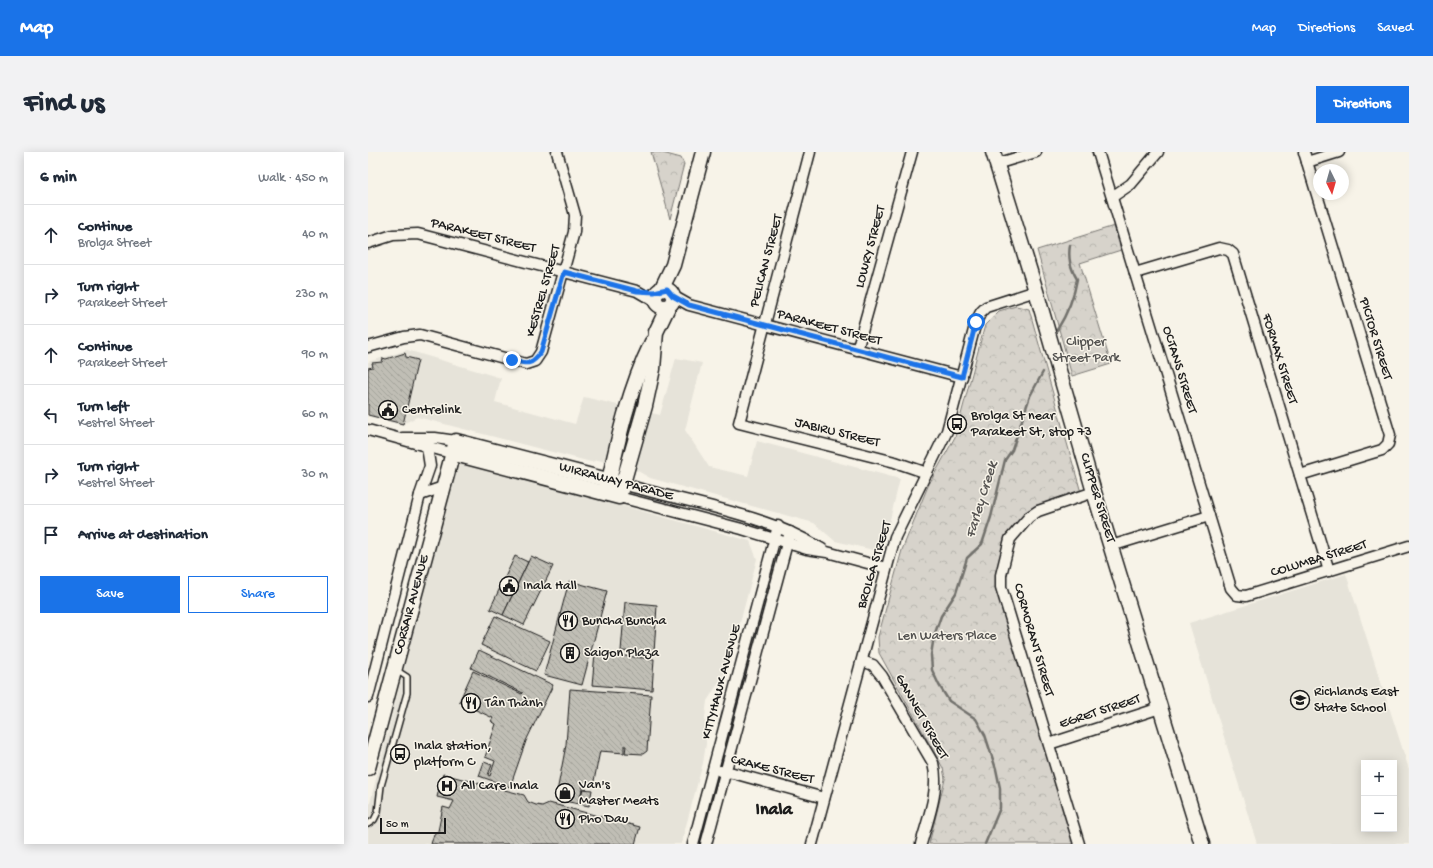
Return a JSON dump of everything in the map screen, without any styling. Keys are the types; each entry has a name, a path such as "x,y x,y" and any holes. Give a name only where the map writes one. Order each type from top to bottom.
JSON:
{"street":[{"name":"KESTREL STREET","path":"368,347 404,337 420,335 526,364 535,361 541,352 574,232 575,215 557,152"},
{"name":"PELICAN STREET","path":"739,423 810,152"},
{"name":"LOWRY STREET","path":"857,350 912,152"},
{"path":"994,158 1036,152"},
{"name":"OCTANS STREET","path":"1098,152 1231,588 1237,595"},
{"path":"1112,198 1131,184 1158,152"},
{"path":"1306,157 1339,152"},
{"path":"614,489 645,406 654,369 656,333 700,153"},
{"name":"PICTOR STREET","path":"1300,475 1382,450 1388,444 1390,435 1306,157"},
{"name":"CLIPPER STREET","path":"994,158 1036,291 1094,492 1202,844"},
{"name":"PARAKEET STREET","path":"368,243 393,235 418,234 962,377"},
{"name":"FORMAX STREET","path":"1135,273 1219,248 1228,250 1233,254 1329,571"},
{"name":"BROLGA STREET","path":"812,844 886,568 896,537 947,431 976,322 981,312 992,304 1036,291"},
{"name":"JABIRU STREET","path":"739,423 895,462 927,473"},
{"name":"WIRRAWAY PARADE","path":"368,430 427,448 453,447"},
{"name":"WIRRAWAY PARADE","path":"398,438 434,438 453,447 614,489 778,526 827,552"},
{"name":"CORSAIR AVENUE","path":"368,768 453,447"},
{"path":"368,697 420,495 430,466 427,448"},
{"path":"420,495 443,487"},
{"name":"WIRRAWAY PARADE","path":"614,489 787,543 886,568"},
{"name":"CORMORANT STREET","path":"1079,844 1001,587 1001,575 1010,539 1030,517 1038,511 1094,492"},
{"path":"1111,546 1209,516"},
{"name":"KITTYHAWK AVENUE","path":"693,844 778,526"},
{"name":"KITTYHAWK AVENUE","path":"706,844 790,532"},
{"name":"COLUMBA STREET","path":"1237,595 1246,596 1409,546"},
{"name":"GANNET STREET","path":"862,661 873,665 882,676 933,763 936,775 935,788 921,844"},
{"name":"EGRET STREET","path":"1049,744 1160,708"},
{"name":"CRAKE STREET","path":"713,771 726,772 824,798"}],"lane":[{"path":"368,824 374,820 378,812 381,786 407,693 407,677 395,670"}],"shaded area":[{"path":"407,350 501,378 495,402 575,424 584,397 660,415 676,358 702,363 685,430 709,467 748,476 757,441 900,479 882,552 835,541 814,523 650,478 636,470 598,460 591,462 417,417 401,425 368,416 368,362"},
{"path":"461,461 750,541 757,559 728,668 707,701 705,718 706,744 703,763 681,844 368,844 368,811 455,466"},
{"name":"Richlands East State School","path":"1346,574 1409,769 1409,844 1257,844 1189,623"}],"green space":[{"path":"651,152 659,152 681,158 684,164 670,219"},
{"name":"Clipper Street Park","path":"1114,226 1121,250 1080,263 1111,364 1072,376 1037,250"},
{"name":"Len Waters Place","path":"1016,306 1029,309 1082,496 1038,511 1010,539 1001,575 1079,844 929,844 945,779 943,768 879,653 878,637 902,550 928,486 955,437 985,325 999,311"}],"building":[{"path":"405,353 406,357 418,360 403,424 368,415 368,368 373,367 372,363 382,362 383,358 386,359"},
{"name":"Inala Hall","path":"515,556 528,562 503,615 490,609"},
{"path":"531,556 553,566 524,625 503,615"},
{"name":"Saigon Plaza","path":"569,581 607,591 582,685 544,675"},
{"path":"625,602 657,605 654,653 621,651"},
{"path":"495,616 550,641 536,671 481,645"},
{"path":"479,650 553,685 526,741 510,787 479,776 484,762 492,765 488,775 490,776 495,761 485,757 496,724 491,721 493,718 459,702 473,671 522,694 523,693 471,668"},
{"path":"595,653 654,659 652,690 592,685"},
{"path":"570,689 651,695 647,751 643,754 625,753 626,746 624,746 624,753 600,751 593,786 583,784 580,799 583,789 592,790 589,806 559,800 556,797 566,745"},
{"path":"443,774 524,795 528,802 536,805 542,806 549,803 640,827 635,844 431,844 434,834 438,831 443,807 450,809 454,801 437,797"}],"waterway":[{"name":"Farley Creek","path":"1057,330 1070,306 1077,279 1070,262 1070,245"},
{"name":"Farley Creek","path":"985,844 1000,808 1000,788 996,769 985,735 976,719 949,701 939,685 932,670 931,655 934,636 941,616 956,593 967,558 982,544 991,517 1005,460 1012,450 1030,396 1043,372"}],"place":[{"name":"Centrelink","path":"388,410"},
{"name":"Brolga St near Parakeet St, stop 73","path":"957,424"},
{"name":"Inala Hall","path":"509,586"},
{"name":"Buncha Buncha","path":"568,621"},
{"name":"Saigon Plaza","path":"570,653"},
{"name":"Richlands East State School","path":"1300,700"},
{"name":"Tân Thành","path":"471,703"},
{"name":"Inala station, platform C","path":"400,754"},
{"name":"All Care Inala","path":"447,786"},
{"name":"Van's Master Meats","path":"565,793"},
{"name":"Pho Dau","path":"565,819"}],"district":[{"name":"Inala","path":"774,810"}],"route":[{"path":"512,360 526,364 535,361 541,352 564,272 637,291 654,292 667,289 673,296 689,305 962,377 976,322"}]}
